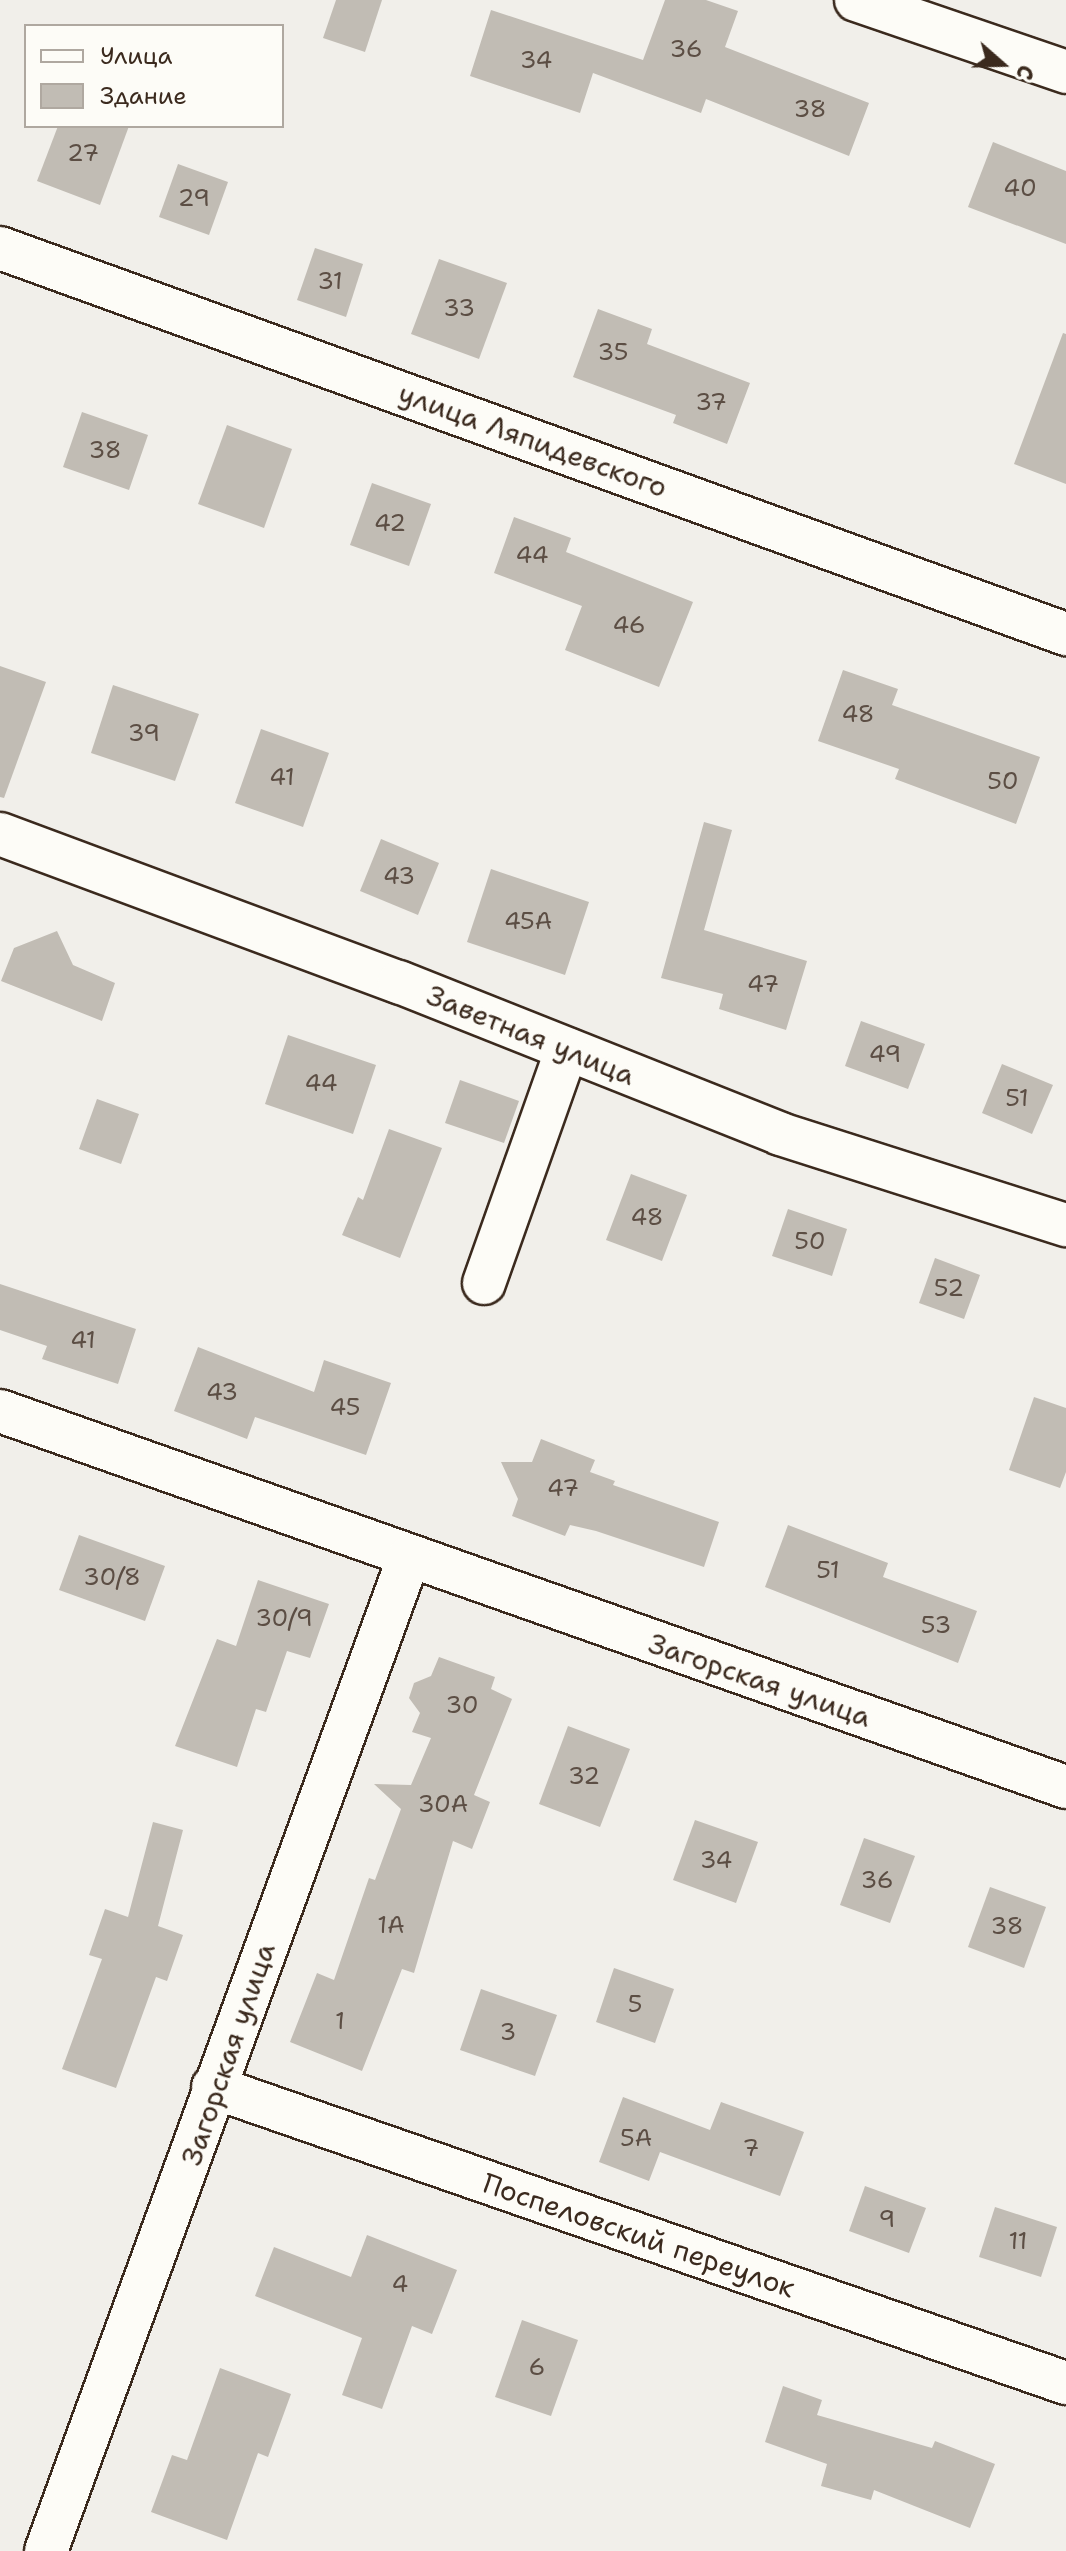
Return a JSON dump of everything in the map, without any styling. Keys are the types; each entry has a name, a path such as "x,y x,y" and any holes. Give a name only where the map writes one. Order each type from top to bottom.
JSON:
{"street":[{"path":"856,0 1066,72"},
{"name":"улица Ляпидевского","path":"0,248 1066,634"},
{"name":"Заветная улица","path":"0,834 567,1049 780,1134 1066,1225"},
{"path":"484,1283 567,1049"},
{"name":"Загорская улица","path":"0,1411 1066,1787"},
{"name":"Загорская улица","path":"46,2551 409,1557"},
{"name":"Поспеловский переулок","path":"213,2087 1066,2383"}],"building":[{"path":"336,0 382,0 365,52 323,38"},
{"path":"665,0 706,0 738,11 725,47 869,103 849,156 706,99 701,113 593,73 580,113 470,76 491,10 643,60"},
{"path":"57,128 128,128 100,205 37,181"},
{"path":"993,142 1066,171 1066,244 968,207"},
{"path":"178,164 228,182 209,235 159,217"},
{"path":"315,248 363,264 346,317 297,300"},
{"path":"439,259 507,283 479,359 411,334"},
{"path":"598,309 652,329 647,344 750,383 727,444 673,423 676,415 573,377"},
{"path":"1063,333 1066,334 1066,484 1014,464"},
{"path":"82,412 148,435 129,490 63,467"},
{"path":"227,425 292,449 264,528 198,504"},
{"path":"372,483 431,504 409,566 350,545"},
{"path":"514,517 571,538 566,552 693,602 659,687 565,650 582,606 494,573"},
{"path":"0,666 46,682 4,798 0,797"},
{"path":"843,670 898,689 892,705 1040,757 1016,824 895,779 899,769 818,741"},
{"path":"113,685 199,714 175,781 91,753"},
{"path":"261,729 329,753 303,827 235,803"},
{"path":"704,822 732,830 704,930 807,961 786,1030 719,1009 723,994 661,978"},
{"path":"381,839 439,863 418,915 360,891"},
{"path":"491,869 589,902 565,975 467,942"},
{"path":"57,931 73,965 115,983 102,1021 1,981 14,948"},
{"path":"861,1021 925,1044 908,1089 845,1066"},
{"path":"288,1035 376,1065 353,1134 265,1104"},
{"path":"1002,1064 1053,1085 1032,1134 982,1113"},
{"path":"460,1080 519,1101 504,1143 445,1123"},
{"path":"97,1099 139,1114 121,1164 79,1149"},
{"path":"389,1129 442,1148 400,1258 342,1235 358,1197 363,1200"},
{"path":"631,1174 687,1195 662,1261 606,1240"},
{"path":"788,1209 847,1229 832,1276 772,1256"},
{"path":"935,1258 980,1275 964,1319 919,1303"},
{"path":"0,1284 136,1329 118,1384 42,1359 47,1346 0,1330"},
{"path":"198,1347 314,1392 324,1360 391,1383 366,1455 255,1417 247,1439 174,1411"},
{"path":"1034,1397 1066,1408 1066,1472 1060,1488 1009,1470"},
{"path":"541,1439 595,1460 590,1472 615,1481 613,1485 719,1522 704,1567 596,1531 570,1525 565,1536 512,1516 518,1499 501,1462 532,1462"},
{"path":"788,1525 888,1563 883,1577 977,1611 958,1663 765,1587"},
{"path":"79,1535 165,1566 145,1621 59,1590"},
{"path":"258,1580 329,1604 310,1658 287,1651 266,1712 256,1709 237,1767 175,1746 217,1639 236,1646"},
{"path":"439,1657 495,1677 491,1689 512,1699 474,1795 490,1802 472,1849 453,1841 414,1973 402,1969 362,2071 290,2042 317,1973 334,1980 369,1878 375,1880 401,1809 374,1784 411,1785 431,1738 412,1732 420,1713 409,1698 414,1683 431,1676"},
{"path":"568,1726 630,1749 600,1827 539,1804"},
{"path":"695,1820 758,1842 736,1903 673,1880"},
{"path":"153,1822 183,1830 158,1926 183,1935 167,1981 156,1977 116,2088 62,2069 102,1959 89,1955 105,1909 128,1917"},
{"path":"864,1838 915,1856 890,1923 840,1905"},
{"path":"990,1887 1046,1907 1024,1968 968,1947"},
{"path":"614,1968 674,1989 655,2043 596,2022"},
{"path":"481,1989 557,2015 535,2076 460,2050"},
{"path":"623,2097 710,2130 721,2102 804,2132 780,2196 660,2152 649,2181 599,2162"},
{"path":"865,2186 926,2208 909,2253 849,2231"},
{"path":"995,2207 1057,2227 1041,2277 979,2257"},
{"path":"367,2235 457,2270 432,2334 412,2326 382,2409 342,2395 362,2338 255,2296 274,2247 351,2277"},
{"path":"522,2320 578,2340 551,2416 495,2397"},
{"path":"220,2368 291,2394 268,2457 258,2453 227,2540 151,2512 172,2455 187,2460"},
{"path":"783,2386 822,2400 817,2415 932,2448 935,2441 995,2464 970,2528 874,2490 871,2500 821,2486 827,2464 765,2442"}]}
